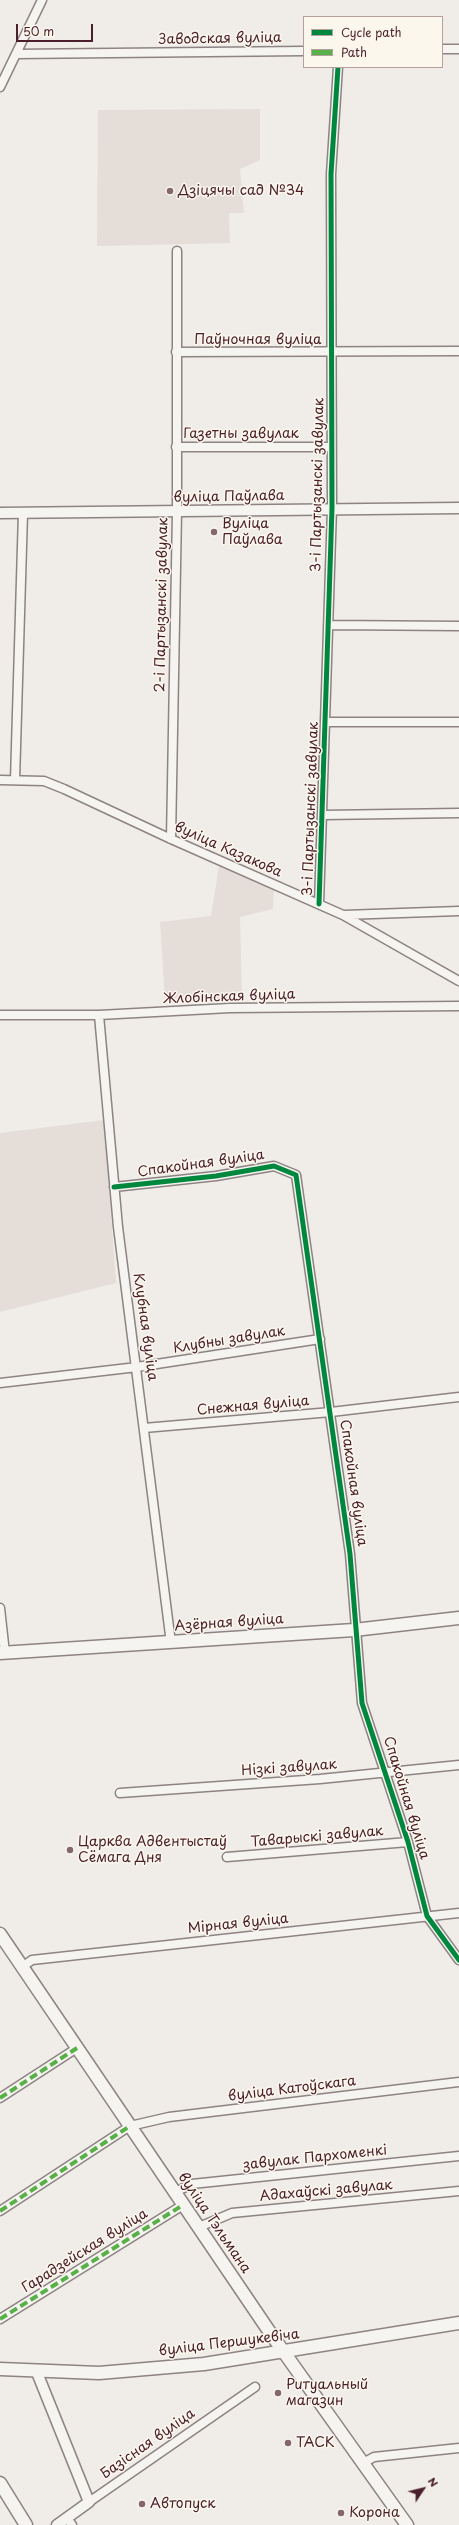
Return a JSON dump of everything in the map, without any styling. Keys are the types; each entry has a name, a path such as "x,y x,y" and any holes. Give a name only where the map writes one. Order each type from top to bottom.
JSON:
{"main road":[{"name":"Азёрная вуліца","path":"2,1653 354,1630 459,1618"},
{"name":"вуліца Тэльмана","path":"0,1934 283,2352 407,2525"},
{"name":"вуліца Першукевіча","path":"0,2369 99,2372 204,2364 459,2323"},
{"path":"0,2483 26,2525"}],"street":[{"path":"0,87 42,0"},
{"path":"443,49 459,49"},
{"name":"Заводская вуліца","path":"16,54 303,51"},
{"name":"3-і Партызанскі завулак","path":"319,904 332,508 330,447 331,174 338,68"},
{"name":"2-і Партызанскі завулак","path":"171,839 176,512 177,251"},
{"name":"Паўночная вуліца","path":"176,352 331,353 459,351"},
{"name":"Газетны завулак","path":"176,447 330,447"},
{"name":"вуліца Паўлава","path":"0,513 176,512 332,508 459,508"},
{"path":"15,780 22,513"},
{"path":"328,626 459,626"},
{"path":"326,722 459,722"},
{"name":"вуліца Казакова","path":"0,780 44,781 343,915 459,981"},
{"path":"322,815 459,813"},
{"path":"343,915 459,911"},
{"name":"Жлобінская вуліца","path":"0,1015 99,1015 230,1008 459,1006"},
{"name":"Клубная вуліца","path":"99,1015 114,1187 170,1642"},
{"name":"Спакойная вуліца","path":"114,1187 216,1176 274,1166 296,1175 331,1412 350,1554 354,1630 362,1703 387,1773 408,1842 427,1916 459,1960"},
{"name":"Клубны завулак","path":"0,1383 137,1367 320,1339"},
{"name":"Снежная вуліца","path":"144,1428 331,1412 459,1397"},
{"path":"0,1608 2,1653"},
{"name":"Нізкі завулак","path":"120,1793 387,1773 459,1765"},
{"name":"Таварыскі завулак","path":"227,1857 408,1842"},
{"name":"Мірная вуліца","path":"22,1967 32,1960 459,1913"},
{"path":"0,2098 77,2048"},
{"name":"вуліца Катоўскага","path":"130,2126 169,2117 459,2082"},
{"path":"0,2211 130,2126"},
{"name":"завулак Пархоменкі","path":"175,2192 192,2184 459,2156"},
{"name":"Адахаўскі завулак","path":"199,2228 232,2213 459,2191"},
{"name":"Гарадзейская вуліца","path":"0,2319 183,2205"},
{"path":"36,2370 89,2502"},
{"name":"Базісная вуліца","path":"57,2525 70,2521 89,2502 255,2387"},
{"path":"362,2463 374,2457 459,2448"}],"shaded area":[{"name":"Дзіцячы сад №34","path":"260,109 260,160 240,169 244,213 229,213 230,243 97,246 98,110"},
{"path":"219,866 274,889 273,909 240,917 242,1000 165,1000 160,922 211,916"},
{"path":"104,1120 116,1283 0,1312 0,1133"}],"marked path":[{"path":"0,2098 77,2048"},
{"path":"0,2211 130,2126"},
{"path":"0,2319 183,2205"}],"cycle path":[{"path":"319,904 332,508 331,174 338,68"},
{"path":"114,1187 216,1176 274,1166 296,1175 350,1554 362,1703 408,1842 427,1916 459,1960"}],"place":[{"name":"Дзіцячы сад №34","path":"170,191"},
{"name":"Вуліца Паўлава","path":"214,532"},
{"name":"Царква Адвентыстаў Сёмага Дня","path":"70,1850"},
{"name":"Ритуальный магазин","path":"278,2393"},
{"name":"ТАСК","path":"288,2443"},
{"name":"Автопуск","path":"142,2504"},
{"name":"Корона","path":"341,2513"}]}
